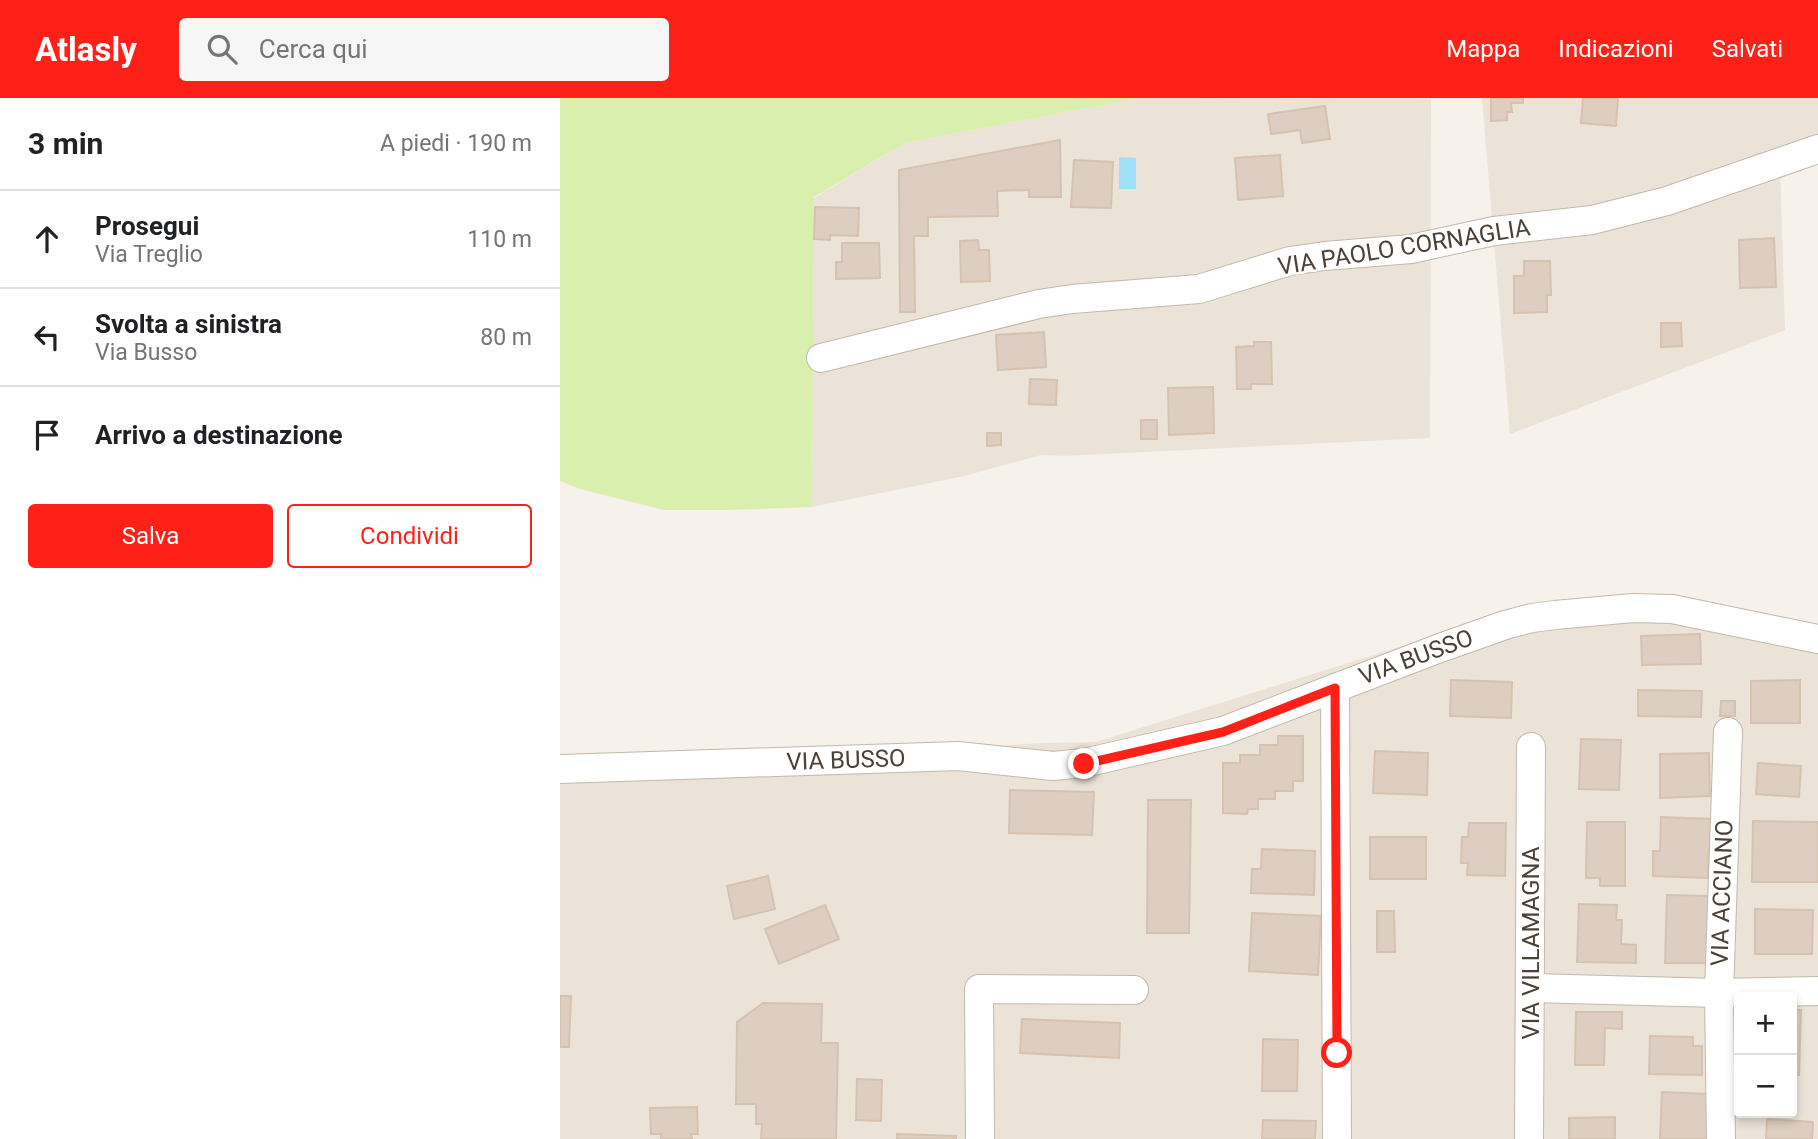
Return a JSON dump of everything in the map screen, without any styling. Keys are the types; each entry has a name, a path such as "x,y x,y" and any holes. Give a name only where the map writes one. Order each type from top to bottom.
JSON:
{"street":[{"name":"VIA PAOLO CORNAGLIA","path":"821,358 1039,304 1199,289 1290,261 1411,249 1494,231 1592,220 1667,201 1818,149"},
{"name":"VIA BUSSO","path":"560,769 958,756 1054,766 1077,765 1223,732 1405,660 1495,628 1546,616 1633,608 1665,608 1818,639"},
{"path":"1335,688 1337,1139"},
{"name":"VIA ACCIANO","path":"1721,1139 1719,993 1728,732"},
{"name":"VIA VILLAMAGNA","path":"1529,1139 1531,747"},
{"path":"1531,988 1719,993 1818,991"},
{"path":"980,1139 979,989 1135,990"}],"shaded area":[{"path":"1140,98 1431,99 1430,438 1041,455 964,476 812,507 814,198 905,143"},
{"path":"1482,98 1818,98 1818,145 1780,163 1785,330 1510,434"},
{"path":"1669,596 1818,628 1818,1139 560,1139 560,762 606,768 1096,742 1542,602"}],"green space":[{"path":"560,98 1140,98 905,143 814,197 812,507 664,510 580,489 560,481"}],"water":[{"path":"1119,157 1136,158 1136,189 1119,189"}],"building":[{"path":"1491,98 1523,98 1523,103 1511,103 1512,112 1507,112 1507,120 1491,121"},
{"path":"1583,98 1618,98 1616,126 1581,123"},
{"path":"1325,106 1330,139 1302,143 1300,130 1271,134 1268,114"},
{"path":"1060,140 1061,197 1029,197 1029,190 997,191 998,216 928,217 928,236 914,236 915,312 900,312 899,170"},
{"path":"1280,155 1283,196 1238,200 1235,158"},
{"path":"1074,160 1113,162 1111,208 1071,207"},
{"path":"815,207 859,208 858,236 830,235 830,240 814,239"},
{"path":"1774,238 1776,287 1740,288 1739,240"},
{"path":"978,240 979,250 989,250 990,281 961,282 960,241"},
{"path":"842,243 879,243 880,278 836,279 836,262 842,262"},
{"path":"1524,261 1550,261 1551,295 1547,295 1547,312 1514,313 1514,276 1524,276"},
{"path":"1661,323 1681,323 1682,346 1661,347"},
{"path":"1044,332 1046,367 998,370 996,335"},
{"path":"1254,342 1271,342 1272,384 1251,384 1251,389 1237,389 1236,347 1254,346"},
{"path":"1030,379 1057,380 1056,405 1029,404"},
{"path":"1213,387 1214,433 1169,435 1168,388"},
{"path":"1141,420 1157,420 1157,439 1141,439"},
{"path":"987,433 1001,433 1001,445 987,446"},
{"path":"1700,634 1701,664 1642,665 1641,636"},
{"path":"1451,680 1512,682 1511,718 1450,716"},
{"path":"1800,680 1800,723 1751,723 1751,681"},
{"path":"1638,690 1702,691 1701,717 1638,716"},
{"path":"1721,701 1735,701 1735,716 1720,716"},
{"path":"1278,736 1303,736 1303,781 1293,781 1293,791 1275,791 1275,799 1258,799 1258,809 1248,809 1247,814 1223,813 1223,763 1240,763 1240,755 1260,755 1260,745 1278,745"},
{"path":"1581,739 1621,740 1619,790 1579,789"},
{"path":"1375,751 1428,753 1427,795 1373,793"},
{"path":"1709,753 1710,796 1660,798 1660,754"},
{"path":"1758,763 1801,766 1799,797 1756,794"},
{"path":"1010,790 1094,792 1092,835 1009,833"},
{"path":"1148,800 1191,800 1189,933 1147,933"},
{"path":"1661,817 1713,819 1708,878 1653,876 1653,851 1660,851"},
{"path":"1753,821 1818,822 1818,882 1752,882"},
{"path":"1587,822 1625,822 1625,886 1600,886 1600,878 1586,878"},
{"path":"1469,823 1506,823 1505,876 1467,875 1468,863 1461,863 1462,837 1468,837"},
{"path":"1370,837 1426,837 1426,879 1370,879"},
{"path":"1262,849 1315,851 1314,895 1251,893 1252,869 1261,869"},
{"path":"768,876 775,909 734,919 727,886"},
{"path":"1667,895 1709,896 1707,963 1665,963"},
{"path":"1579,904 1617,905 1616,920 1622,920 1621,944 1636,945 1636,963 1577,962"},
{"path":"825,905 839,939 779,964 765,929"},
{"path":"1755,909 1813,910 1812,954 1755,954"},
{"path":"1377,911 1394,911 1395,952 1377,952"},
{"path":"1252,913 1321,916 1318,975 1249,971"},
{"path":"560,996 571,996 569,1047 560,1047"},
{"path":"763,1003 822,1004 821,1043 838,1043 836,1139 761,1139 762,1124 756,1124 756,1104 736,1104 737,1022"},
{"path":"1797,1010 1801,1010 1799,1075"},
{"path":"1576,1012 1622,1012 1622,1029 1605,1028 1604,1065 1575,1065"},
{"path":"1022,1019 1120,1023 1119,1058 1020,1053"},
{"path":"1650,1036 1693,1037 1693,1046 1702,1046 1702,1075 1649,1074"},
{"path":"1263,1039 1298,1040 1297,1091 1262,1091"},
{"path":"857,1079 882,1080 881,1121 856,1120"},
{"path":"1662,1092 1711,1094 1710,1139 1660,1139"},
{"path":"697,1107 698,1134 691,1134 692,1139 661,1139 661,1134 651,1134 650,1108"},
{"path":"1615,1117 1615,1139 1569,1139 1569,1118"},
{"path":"1767,1119 1813,1122 1812,1139 1766,1139"},
{"path":"1263,1120 1316,1121 1315,1139 1262,1139"},
{"path":"897,1134 956,1136 956,1139 897,1139"}],"route":[{"path":"1084,764 1223,732 1335,688 1337,1053"}]}
